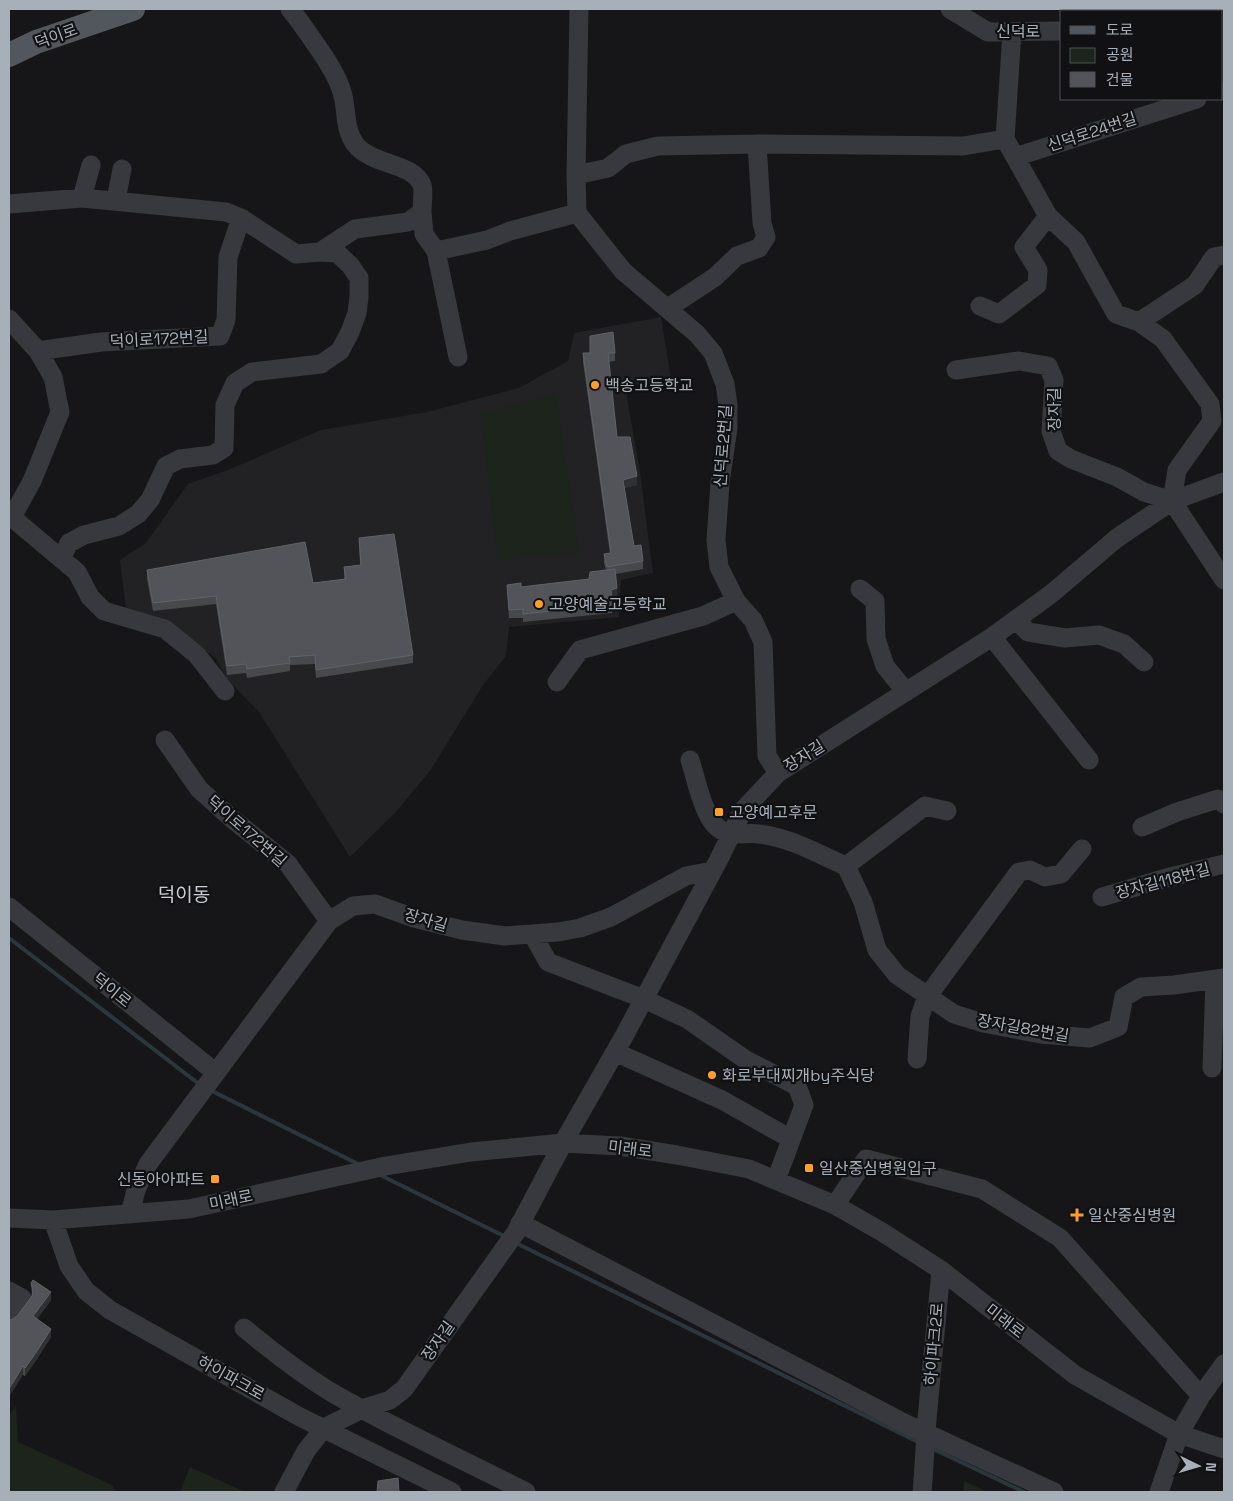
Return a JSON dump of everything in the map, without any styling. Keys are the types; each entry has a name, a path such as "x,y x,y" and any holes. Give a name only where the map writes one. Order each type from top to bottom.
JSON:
{"main road":[{"name":"덕이로","path":"9,55 36,42 133,9"}],"street":[{"path":"290,9 302,22 334,70 342,91 346,126 355,144 368,156 407,170 416,176 422,186 424,234 436,251 458,357"},
{"path":"436,251 486,240 510,231 577,213 579,9"},
{"name":"신덕로","path":"950,9 988,32 1060,31"},
{"path":"1012,32 1005,139 1048,216 1076,242 1116,314 1139,322 1162,339 1217,403 1212,421 1177,470 1172,501 1224,580"},
{"name":"신덕로24번길","path":"1015,157 1194,100"},
{"path":"576,175 608,168 626,154 658,146 757,144 962,146 1005,139"},
{"path":"668,308 716,277 737,256 759,248 766,237 762,222 757,144"},
{"path":"82,198 91,165"},
{"path":"116,200 122,168"},
{"path":"9,204 82,198 226,212 241,218 296,254 337,253 350,265 359,278 357,314 340,351 321,364 252,372 235,383 225,405 224,448 213,455 180,459 166,466 150,500 138,514 119,526 84,535 70,543 60,559"},
{"path":"320,252 355,229 408,222 422,212"},
{"name":"신덕로2번길","path":"577,213 624,271 697,334 713,353 725,384 728,405 728,428 720,483 716,540 719,567 736,601 753,620 763,642 767,756 778,773"},
{"path":"980,306 999,314 1037,284 1038,270 1024,247 1048,216"},
{"name":"덕이로172번길","path":"38,351 100,342 220,336 226,320 228,257 241,218"},
{"path":"1139,322 1195,285 1214,257 1224,255"},
{"path":"9,319 38,351 53,377 60,412 32,481 10,517 77,572 90,597 104,611 165,629 197,655 225,691"},
{"name":"장자길","path":"956,370 1019,361 1048,366 1054,380 1051,431 1058,451 1071,459 1117,477 1144,492 1172,501"},
{"name":"장자길","path":"324,1428 362,1410 390,1400 404,1389 518,1228 563,1143 644,999 743,810 778,773 992,637 1051,594 1117,538 1172,501 1224,482"},
{"path":"860,589 876,601 876,639 885,666 906,692"},
{"path":"556,682 580,650 703,616 736,601"},
{"path":"1016,620 1028,632 1065,638 1099,635 1124,644 1144,662"},
{"path":"992,637 1089,760"},
{"name":"덕이로172번길","path":"165,740 199,789 288,864 329,921"},
{"path":"690,760 706,811 717,827 731,834 758,833 785,840 846,866 925,806 947,811"},
{"path":"1142,827 1176,812 1218,798 1224,804"},
{"path":"917,1059 920,1016 927,997 1019,872 1030,870 1045,878 1061,874 1082,848"},
{"name":"장자길118번길","path":"1102,897 1166,878 1224,864"},
{"name":"장자길82번길","path":"846,866 863,902 877,950 897,975 954,1014 983,1023 1041,1034 1090,1038 1118,1027 1124,997 1141,987 1220,979 1212,1068"},
{"name":"장자길","path":"130,1214 136,1190 148,1164 329,921 353,906 376,904 414,918 462,930 505,936 533,935 580,928 611,918 686,876 712,871"},
{"name":"덕이로","path":"9,907 213,1077"},
{"path":"533,935 548,962 644,999 687,1019 746,1060 797,1086 804,1104 776,1180"},
{"path":"615,1052 722,1100 791,1139"},
{"name":"미래로","path":"9,1218 53,1220 189,1209 386,1166 471,1152 563,1143 620,1146 677,1155 749,1169 835,1205 882,1232 941,1270 1074,1375 1179,1434 1224,1449"},
{"path":"835,1205 866,1158 982,1189 1060,1238 1201,1396"},
{"name":"하이파크로","path":"53,1220 69,1266 86,1291 110,1310 300,1417 452,1492"},
{"path":"518,1228 906,1424 1054,1492"},
{"name":"하이파크2로","path":"922,1486 941,1270"},
{"path":"9,1291 22,1298 9,1316"},
{"path":"244,1328 278,1355 362,1410 526,1492"},
{"path":"1159,1492 1179,1434 1201,1396 1224,1364"},
{"path":"284,1492 306,1451 324,1428"}],"shaded area":[{"path":"661,317 671,379 625,386 640,472 653,573 621,580 619,617 509,627 506,656 483,685 430,771 395,813 350,857 259,712 226,678 216,658 165,622 126,610 120,560 145,544 188,484 228,470 321,430 427,412 519,388 568,361 574,333"}],"green space":[{"path":"556,393 579,552 498,560 480,414"},
{"path":"16,1406 18,1442 112,1485 116,1492 9,1492 9,1415"},
{"path":"190,1467 245,1492 180,1492"},
{"path":"964,1481 988,1492 963,1492"}],"building":[{"path":"613,332 615,353 608,353 617,437 630,437 637,476 623,480 634,546 641,545 643,561 607,567 604,554 611,553 583,353 590,353 590,336"},
{"path":"394,534 413,655 316,670 315,655 289,657 290,663 247,669 246,664 227,666 216,596 153,603 147,570 305,542 313,583 346,579 344,567 361,565 359,538"},
{"path":"615,569 617,588 611,590 612,605 523,614 523,609 509,610 507,585 521,583 521,587 589,579 590,572"},
{"path":"33,1280 51,1292 33,1316 51,1329 25,1368 23,1366 9,1389 9,1320 18,1315 32,1296 31,1283"},
{"path":"398,1478 399,1492 377,1492 378,1481"}],"waterway":[{"path":"9,938 199,1084"},
{"path":"210,1090 358,1164"},
{"path":"380,1175 506,1237"},
{"path":"516,1243 920,1443"},
{"path":"931,1448 1024,1492"}],"place":[{"name":"백송고등학교","path":"595,385"},
{"name":"고양예술고등학교","path":"539,604"},
{"name":"고양예고후문","path":"719,812"},
{"name":"화로부대찌개by주식당","path":"712,1075"},
{"name":"일산중심병원입구","path":"809,1168"},
{"name":"신동아아파트","path":"215,1179"},
{"name":"일산중심병원","path":"1077,1215"}],"district":[{"name":"덕이동","path":"184,894"}]}
